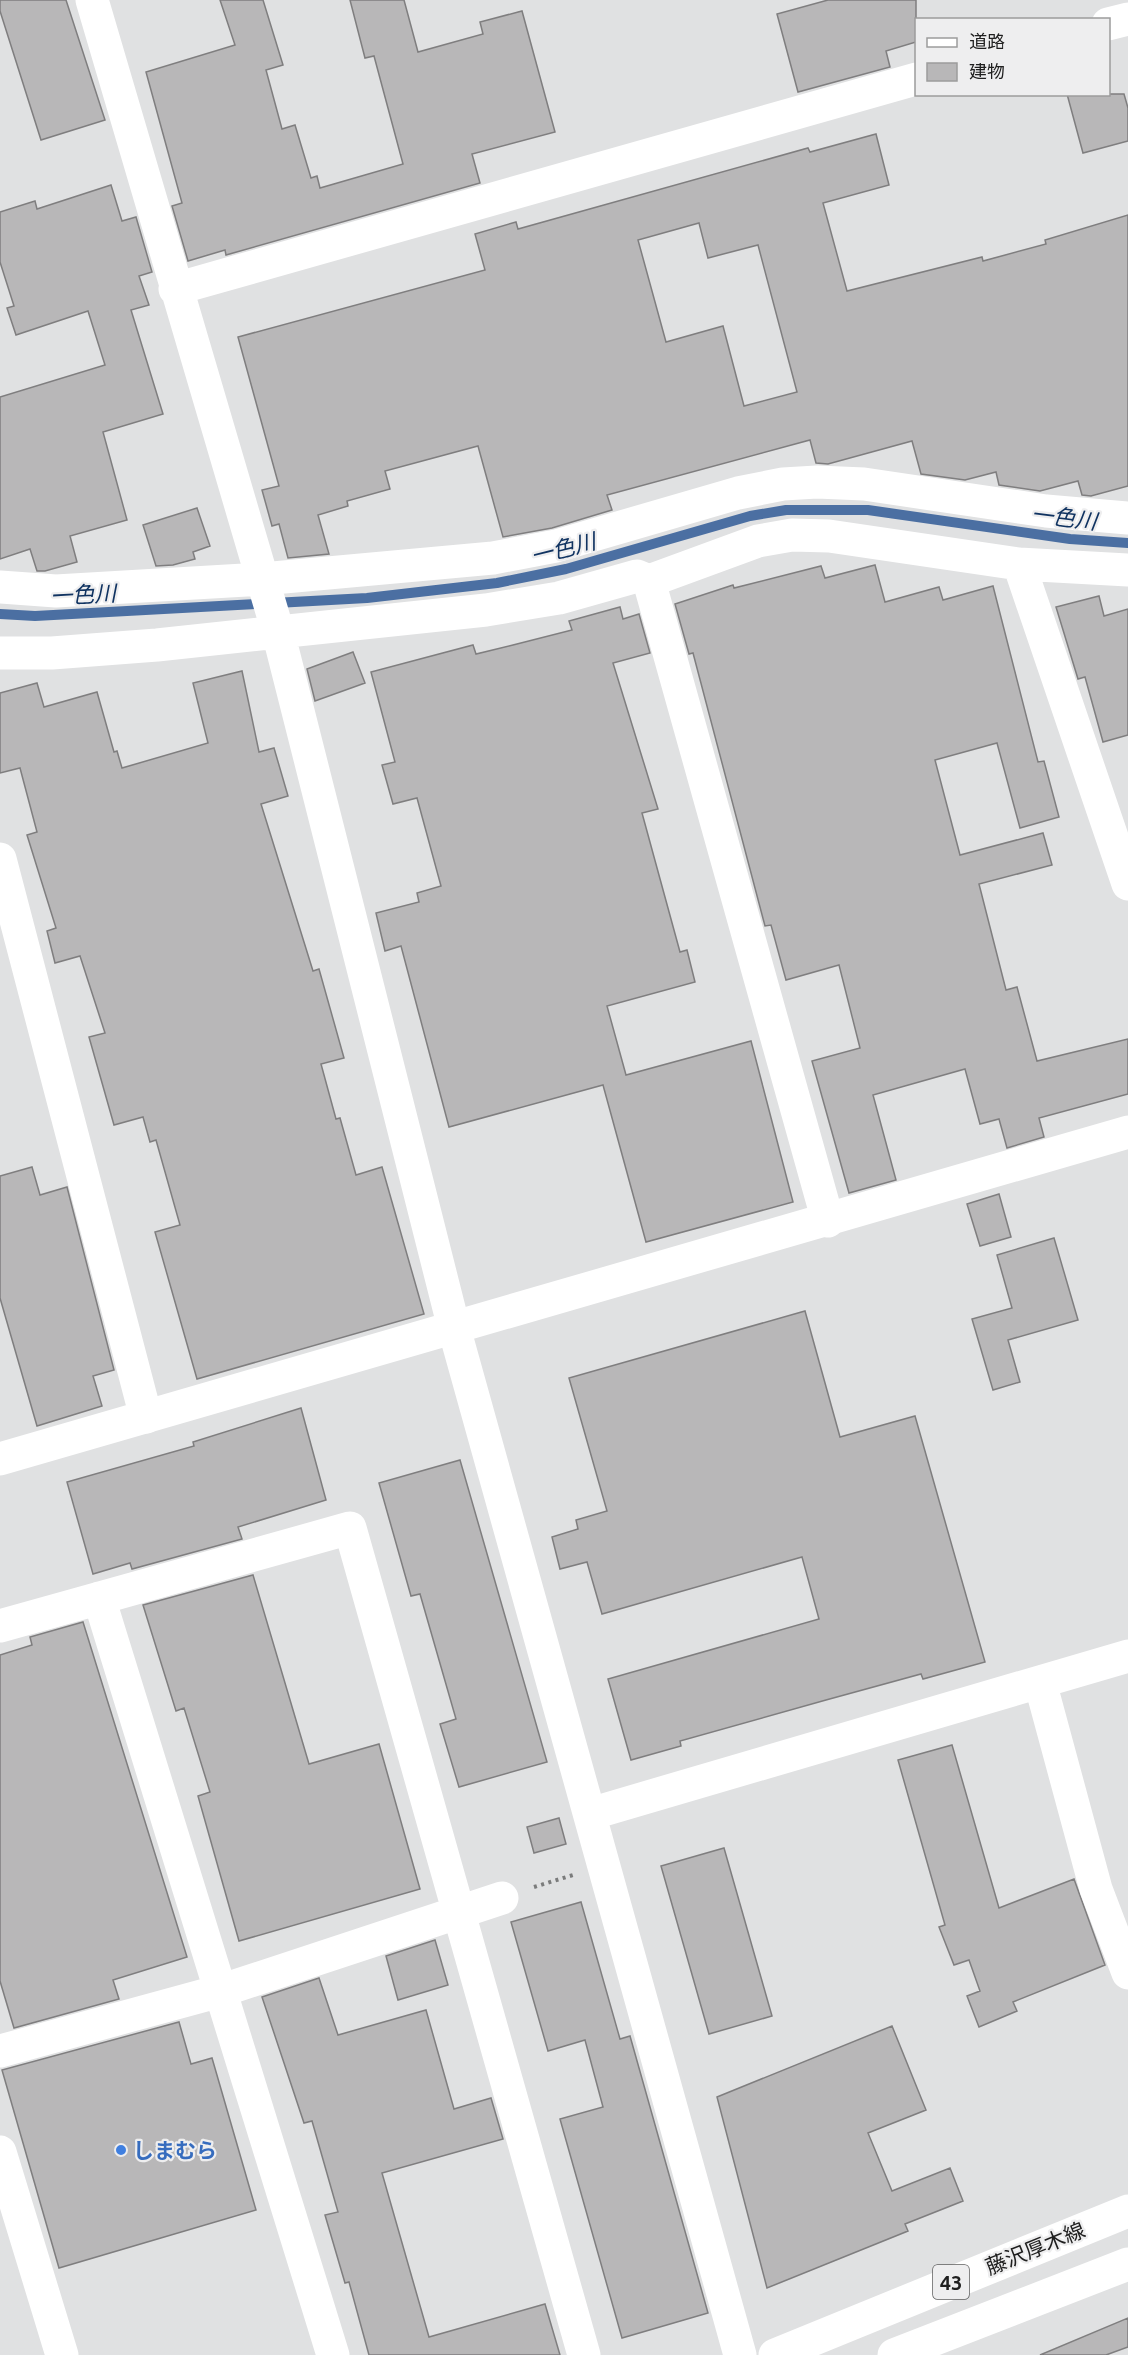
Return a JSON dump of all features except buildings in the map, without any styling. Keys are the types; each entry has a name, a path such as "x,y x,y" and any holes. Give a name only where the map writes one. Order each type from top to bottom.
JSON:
{"street":[{"path":"92,0 276,627 454,1328 740,2355"},
{"path":"1110,24 1128,19"},
{"path":"175,289 915,79"},
{"path":"0,587 56,591 263,584 493,558 556,546 738,493 806,483 864,484 1046,511 1128,518"},
{"path":"0,652 52,653 158,645 276,627 486,610 559,598 637,576 649,581 758,541 792,536 829,536 1019,564 1128,570"},
{"path":"1019,564 1128,884"},
{"path":"649,581 828,1221"},
{"path":"0,860 146,1417"},
{"path":"0,1459 828,1221 1128,1132"},
{"path":"0,1626 350,1528 584,2355"},
{"path":"99,1598 333,2355"},
{"path":"590,1814 1128,1656"},
{"path":"1040,1682 1096,1889 1128,1973"},
{"path":"0,2051 220,1991 502,1898"},
{"path":"0,2152 62,2355"},
{"name":"藤沢厚木線","path":"775,2355 1128,2211"},
{"name":"43","path":"902,2354 1128,2264"}],"path":[{"path":"502,1898 604,1865"}],"waterway":[{"name":"一色川","path":"0,614 35,616 367,598 497,583 566,569 750,516 786,510 868,510 1070,539 1128,543"}],"place":[{"name":"しまむら","path":"121,2150"}]}
